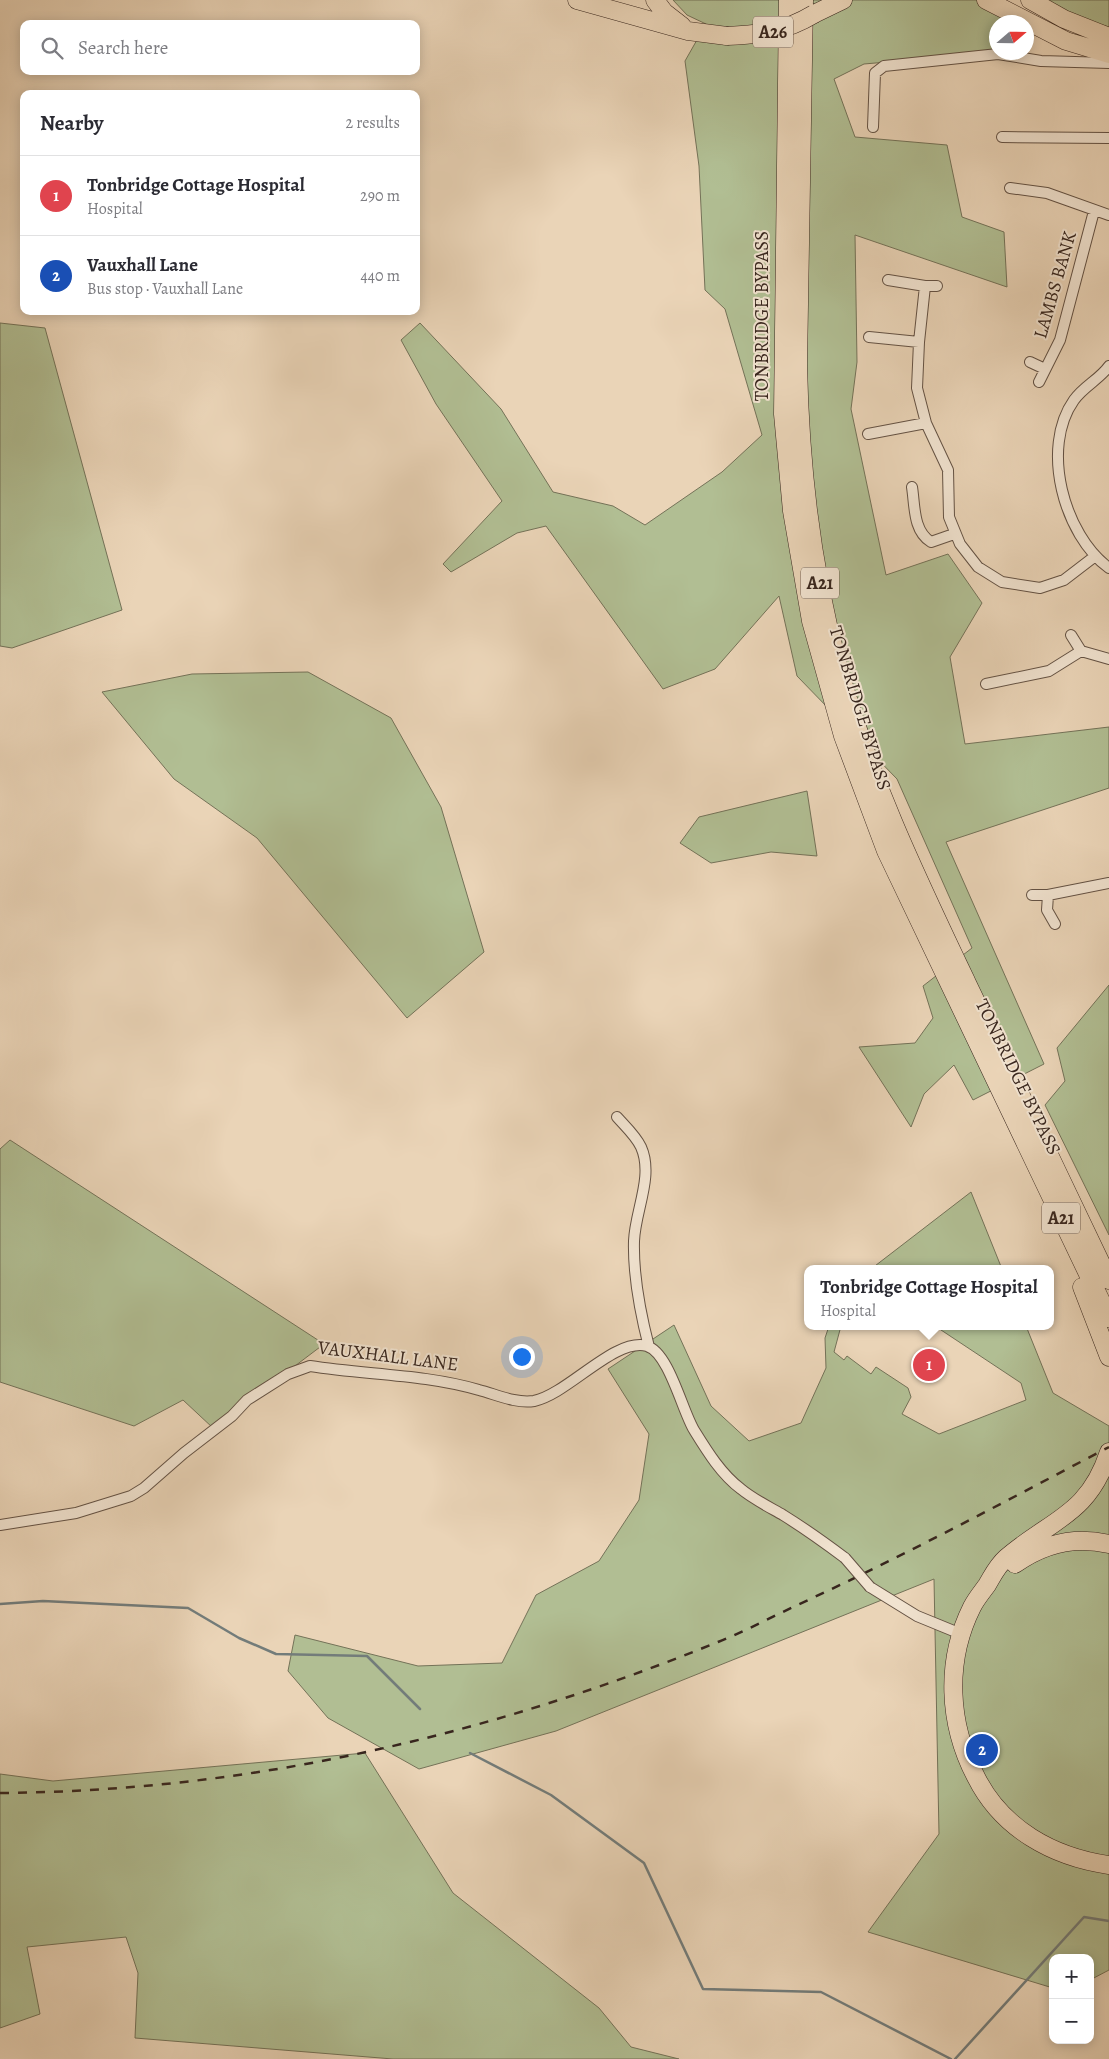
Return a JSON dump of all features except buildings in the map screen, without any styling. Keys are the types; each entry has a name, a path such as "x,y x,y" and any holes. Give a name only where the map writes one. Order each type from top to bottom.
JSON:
{"highway":[{"name":"A26","path":"577,0 688,31 727,36 774,32 790,27 809,7"},
{"path":"654,0 664,12 688,31"},
{"name":"TONBRIDGE BYPASS","path":"788,0 782,414 792,511 811,621 843,736 886,851 1109,1318"},
{"path":"986,0 1014,15"},
{"path":"809,7 836,1"},
{"path":"1032,2 1064,20 1109,37"},
{"name":"TONBRIDGE BYPASS","path":"809,7 798,366 799,414 808,510 833,645 868,761 899,838 1109,1280"},
{"path":"1034,25 1066,41 1109,54"},
{"path":"1013,1117 1109,1357"},
{"path":"1109,1452 1095,1484 1071,1512 1005,1559 994,1570 972,1607 961,1634 953,1672 955,1714 966,1759 985,1794 1013,1825 1032,1839 1072,1857 1109,1865"},
{"path":"986,1585 1026,1557 1056,1544 1089,1541 1109,1544"}],"street":[{"path":"1027,15 1032,2"},
{"path":"873,127 874,73 884,66 989,55"},
{"path":"1034,58 1109,63"},
{"path":"1002,137 1109,138"},
{"path":"1010,188 1047,193 1109,215"},
{"name":"LAMBS BANK","path":"1039,382 1060,340 1094,210"},
{"path":"888,280 937,286"},
{"path":"926,286 918,342 917,388 926,423 948,470 949,518 954,534 978,566 1002,582 1040,588 1064,580 1094,557"},
{"path":"869,337 918,342"},
{"name":"LAMBS BANK","path":"1030,362 1046,369"},
{"path":"1107,373 1088,384 1073,401 1060,432 1057,458 1068,512 1094,557 1109,568"},
{"path":"868,434 926,423"},
{"path":"912,487 918,526 922,537 931,542 954,534"},
{"path":"1071,634 1081,651 1109,659"},
{"path":"986,684 1049,671 1081,651"},
{"path":"1032,895 1048,895 1109,883"},
{"path":"1048,895 1048,910 1055,924"},
{"path":"617,1117 640,1145 644,1157 641,1201 634,1239 638,1307 649,1346 664,1361 693,1428 729,1478 741,1490 813,1534 845,1558 870,1587 917,1616 961,1634"},
{"name":"VAUXHALL LANE","path":"0,1525 76,1513 132,1496 232,1416 247,1400 300,1368 310,1366 426,1378 527,1402 550,1395 621,1350 637,1345 649,1346"}],"green space":[{"path":"673,0 989,0 999,15 989,15 989,53 864,64 834,79 855,137 947,145 962,217 1004,232 1007,287 855,235 857,362 851,409 886,575 948,554 982,603 950,657 965,744 1109,727 1109,788 946,842 1044,1064 973,1100 954,1065 924,1094 911,1127 859,1047 915,1043 933,1018 923,986 972,948 897,779 797,676 779,596 715,669 663,689 546,526 517,533 451,572 443,564 502,501 436,404 401,340 420,323 501,409 553,492 613,506 645,525 722,472 762,435 725,309 705,290 699,166 685,61 706,24 687,15"},
{"path":"1047,0 1109,0 1109,27 1067,15"},
{"path":"0,323 45,328 122,610 12,648 0,646"},
{"path":"308,672 391,718 441,807 484,952 407,1018 257,838 174,779 102,692 192,674"},
{"path":"807,791 817,856 771,852 711,863 680,843 699,817"},
{"path":"1109,985 1109,1235 1045,1105 1065,1081 1057,1048"},
{"path":"10,1140 324,1344 213,1428 183,1400 134,1426 0,1382 0,1149"},
{"path":"971,1192 1000,1265 876,1265"},
{"path":"674,1325 711,1406 749,1441 801,1423 826,1368 825,1338 828,1330 840,1330 834,1352 844,1360 847,1356 871,1374 876,1367 908,1388 911,1397 902,1414 939,1434 1026,1400 1021,1383 941,1330 1028,1330 1053,1393 1109,1426 1109,1970 1094,1978 1094,1954 1049,1954 1049,1987 868,1932 939,1834 934,1579 556,1731 419,1769 328,1718 288,1671 295,1635 418,1666 502,1663 536,1595 599,1561 639,1500 649,1434 608,1369"},
{"path":"365,1753 453,1893 599,2008 631,2047 679,2059 393,2059 135,2038 138,1973 126,1937 27,1947 40,2014 0,2028 0,1774 53,1781"}],"waterway":[{"path":"0,1604 43,1601 188,1608 239,1638 276,1654 367,1656 420,1709"},
{"path":"470,1753 551,1795 644,1863 703,1989 821,1992 951,2059"},
{"path":"955,2059 1084,1917 1109,1921"}],"railway":[{"path":"0,1793 93,1790 185,1782 276,1769 366,1752 455,1731 543,1705 631,1675 737,1634 912,1549 1109,1447"}],"place":[{"name":"Tonbridge Cottage Hospital","path":"929,1365"},
{"name":"Vauxhall Lane","path":"982,1750"}]}
